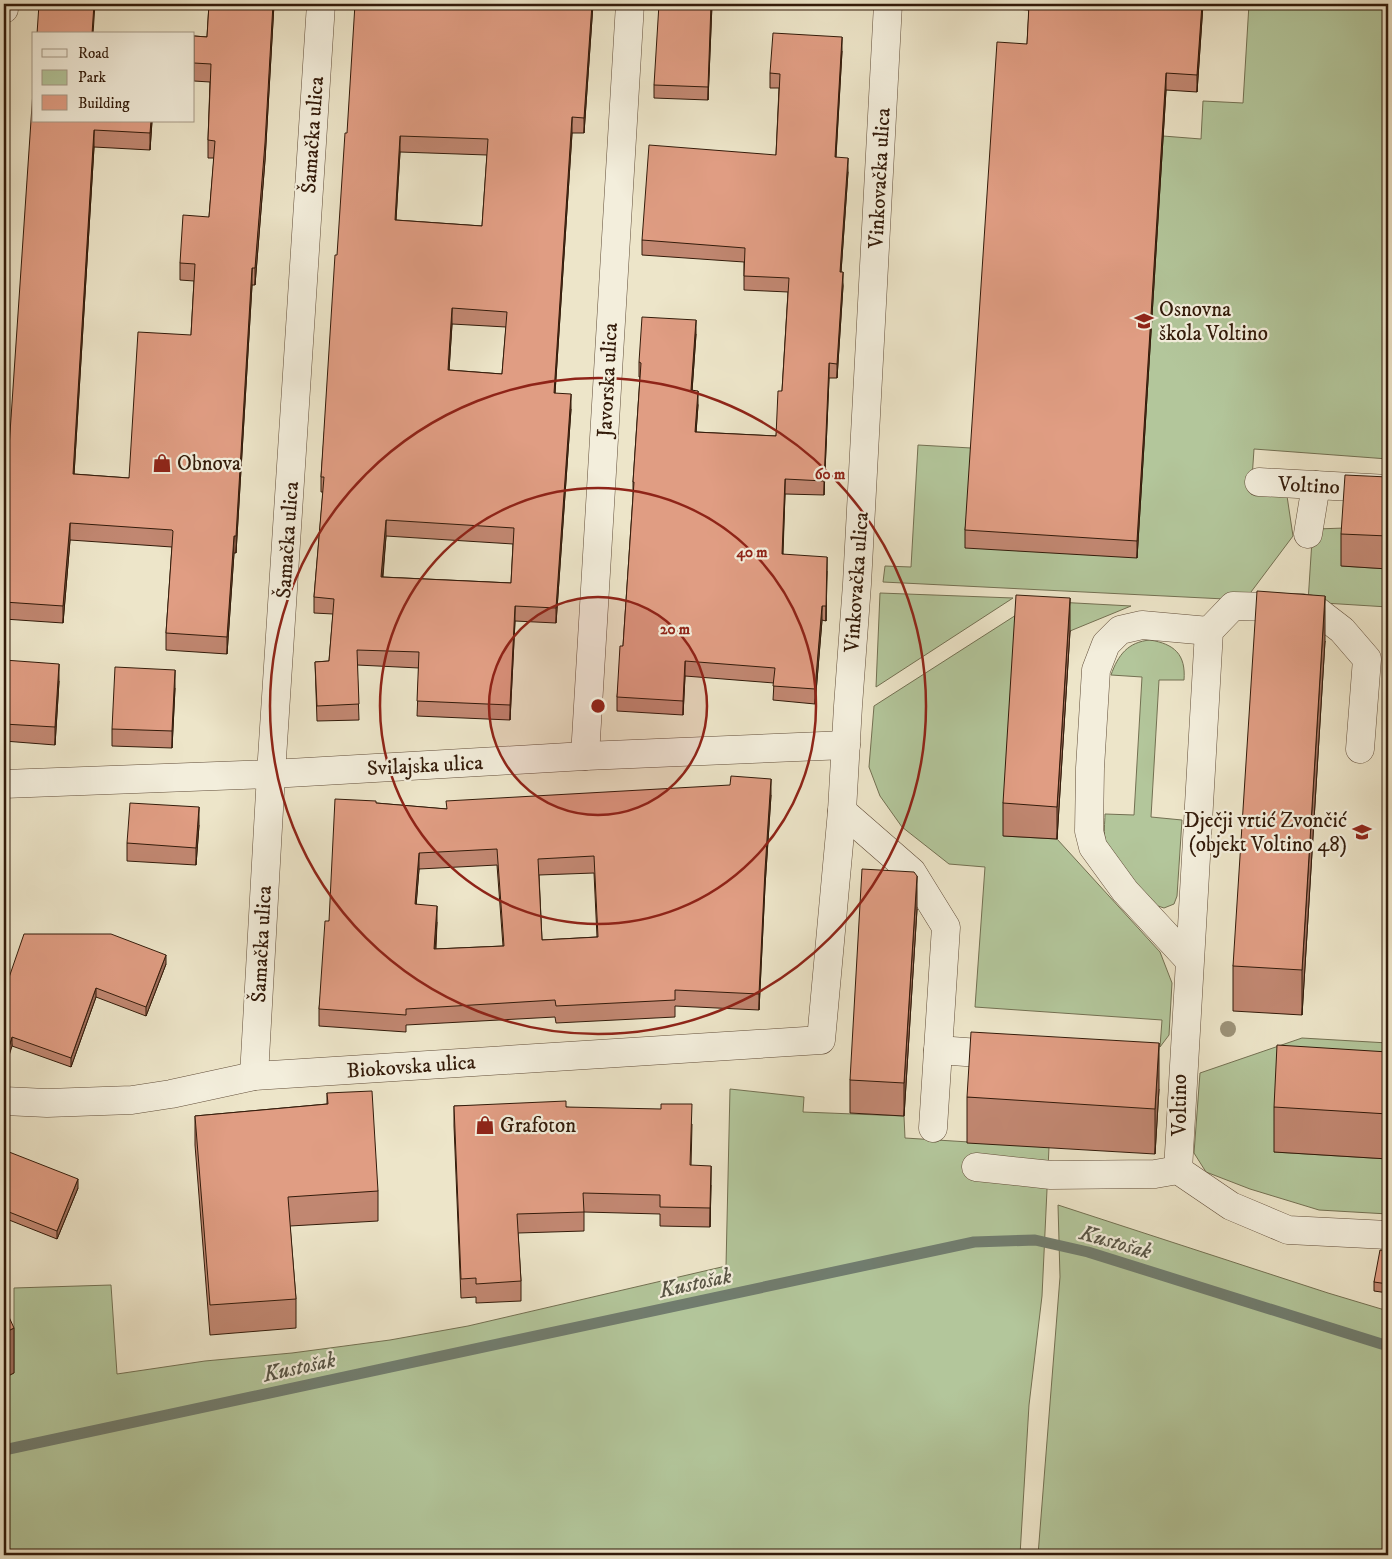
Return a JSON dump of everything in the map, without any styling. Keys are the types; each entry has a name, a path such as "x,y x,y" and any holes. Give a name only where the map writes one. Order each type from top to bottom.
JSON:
{"street":[{"path":"4,4 4,9"},
{"name":"Šamačka ulica","path":"254,1076 271,774 321,4"},
{"name":"Javorska ulica","path":"585,756 630,4"},
{"name":"Vinkovačka ulica","path":"821,1040 842,811 857,584 888,4"},
{"name":"Voltino","path":"1259,482 1388,489"},
{"path":"1308,534 1316,485"},
{"path":"1189,960 1125,890 1093,847 1089,831 1090,758 1096,670 1106,644 1120,630 1142,625 1209,631 1233,606 1316,610 1342,630 1367,660 1360,749"},
{"name":"Voltino","path":"1178,1170 1174,1066 1189,960 1209,631"},
{"name":"Svilajska ulica","path":"4,784 271,774 585,756 846,745"},
{"path":"842,811 912,872 946,927 933,1128"},
{"name":"Biokovska ulica","path":"4,1100 47,1103 132,1100 171,1094 254,1076 821,1040"},
{"path":"938,1050 1027,1056"},
{"path":"976,1167 1051,1175 1155,1174 1178,1170 1231,1206 1288,1230 1388,1235"}],"green space":[{"name":"Osnovna škola Voltino","path":"1249,4 1388,4 1388,459 1254,449 1251,494 1287,496 1293,536 1245,600 883,582 885,566 911,567 918,445 971,448 1163,136 1201,139 1203,101 1243,103"},
{"path":"1344,528 1342,566 1388,569 1388,607 1308,602 1312,540 1317,529"},
{"path":"880,593 1013,598 876,687"},
{"path":"1038,601 1131,606 1070,631 1016,628 1004,836 1057,839 1160,952 1172,983 1169,1035 1160,1047 1162,1020 975,1007 985,867 949,864 902,827 880,796 869,767 874,706"},
{"path":"1150,640 1166,644 1177,652 1183,663 1184,671 1184,680 1159,680 1151,817 1182,820 1177,896 1174,904 1164,908 1158,906 1121,867 1109,850 1104,832 1105,814 1134,815 1142,677 1111,675 1117,661 1125,651 1142,641"},
{"path":"1302,1038 1388,1043 1388,1097 1274,1152 1388,1159 1388,1214 1319,1210 1250,1189 1206,1172 1194,1153 1200,1073"},
{"path":"730,1089 804,1097 803,1112 904,1116 905,1138 1049,1147 1042,1296 1029,1405 1020,1555 4,1555 4,1378 14,1373 14,1288 111,1285 117,1374 205,1361 292,1353 390,1340 468,1326 726,1266"},
{"path":"1058,1205 1388,1311 1388,1555 1038,1555 1060,1277"}],"building":[{"path":"39,4 94,4 92,32 37,32"},
{"path":"209,4 273,4 265,143 255,268 252,268 236,536 234,536 227,637 166,633 172,530 70,523 63,606 4,602 4,522 32,106 32,122 151,122 150,133 94,130 73,474 129,478 138,332 191,335 195,264 180,263 183,215 209,217 215,141 208,140 211,64 195,63 195,36 207,37"},
{"path":"355,4 592,4 584,118 572,117 554,393 571,394 556,608 515,606 510,705 417,701 419,652 357,650 359,704 317,706 315,662 329,661 334,599 314,597 324,477 321,477 335,255 337,255 345,133 347,133","holes":["400,136 488,139 482,226 395,220","452,308 507,312 502,374 448,370","386,520 514,528 511,583 381,577"]},
{"path":"659,4 711,4 708,87 654,85"},
{"path":"1029,4 1202,4 1197,75 1166,73 1137,541 965,530 997,42 1027,44"},
{"path":"773,33 842,37 835,157 848,158 840,272 843,272 837,364 829,363 824,481 785,479 782,554 827,557 826,606 822,606 815,689 773,686 775,668 685,661 683,701 617,697 620,646 623,646 634,482 642,317 696,320 691,390 698,391 695,432 776,436 778,391 782,391 789,278 744,276 745,248 642,240 649,145 776,155 780,74 770,73"},
{"path":"1345,475 1388,477 1388,536 1341,534"},
{"path":"1257,591 1325,596 1302,970 1233,966"},
{"path":"1016,595 1070,598 1057,807 1003,803"},
{"path":"4,660 59,664 55,727 4,724"},
{"path":"115,667 175,670 172,731 112,729"},
{"path":"731,776 771,779 759,994 675,990 675,1000 556,1006 555,1000 406,1009 406,1015 319,1009 325,921 329,921 335,799 376,801 376,803 447,809 446,801 730,785","holes":["497,849 504,946 434,949 437,906 415,904 419,853","594,856 598,937 542,940 538,859"]},
{"path":"130,803 199,807 196,848 127,843"},
{"path":"862,869 914,872 917,876 904,1083 850,1080"},
{"path":"24,934 111,934 166,955 146,1007 96,988 71,1058 12,1037 4,1063 4,992"},
{"path":"971,1032 1159,1043 1155,1109 967,1097"},
{"path":"1277,1045 1388,1052 1388,1114 1274,1107"},
{"path":"372,1091 378,1191 288,1197 296,1299 210,1305 195,1116 328,1104 327,1093"},
{"path":"566,1101 566,1107 661,1109 661,1104 692,1104 690,1165 711,1166 710,1208 660,1207 660,1195 583,1193 584,1212 517,1214 521,1281 476,1284 476,1278 461,1279 454,1106"},
{"path":"4,1150 78,1179 57,1231 4,1210"},
{"path":"1380,1250 1388,1251 1388,1284 1374,1282"},
{"path":"4,1306 14,1328 4,1333"}],"waterway":[{"name":"Kustošak","path":"4,1450 974,1242 1035,1240 1088,1252 1388,1346"}],"place":[{"name":"Osnovna škola Voltino","path":"1144,321"},
{"name":"Obnova","path":"162,463"},
{"name":"Dječji vrtić Zvončić (objekt Voltino 48)","path":"1362,832"},
{"name":"Grafoton","path":"485,1125"}]}
